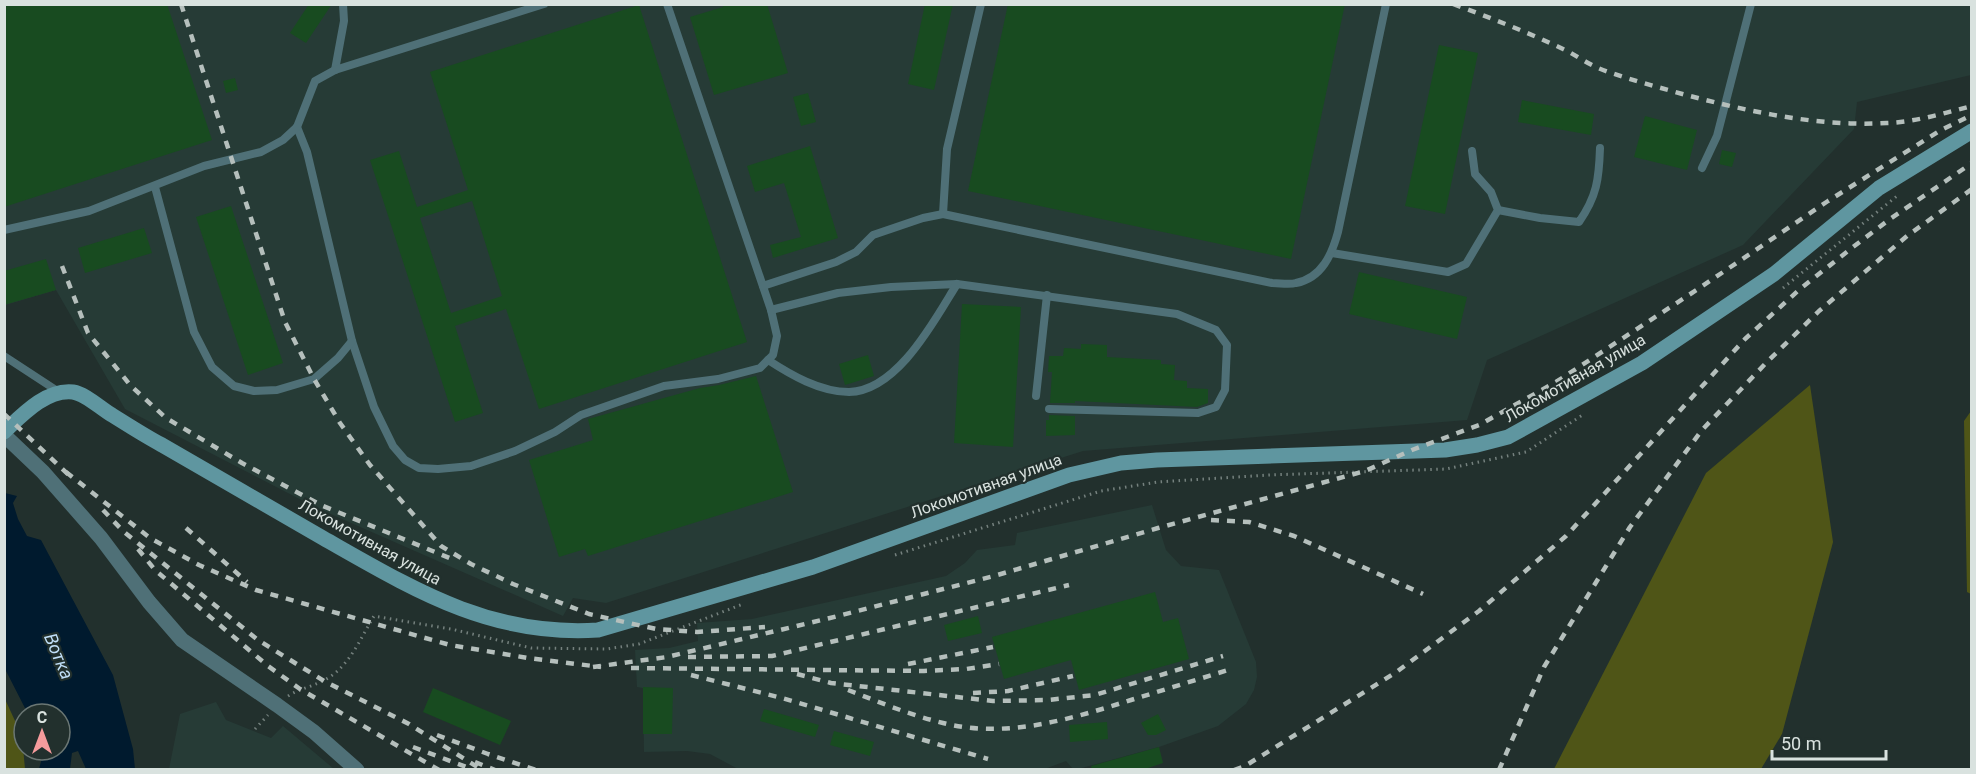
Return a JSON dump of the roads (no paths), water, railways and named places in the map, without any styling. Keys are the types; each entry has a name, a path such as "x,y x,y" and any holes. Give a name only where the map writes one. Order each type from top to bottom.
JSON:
{"main road":[{"name":"Локомотивная улица","path":"59,392 75,392 88,399 144,435 413,589 472,614 527,627 569,632 598,630 813,567 1069,475 1121,463 1445,450 1477,446 1508,437 1642,363 1774,274 1879,189 1971,131"},
{"path":"4,433 34,406 59,392"}],"street":[{"path":"4,433 43,472 101,538 149,602 182,640 314,732 357,770"}],"lane":[{"path":"335,70 344,21 343,4"},
{"path":"4,230 89,211 204,166 261,152 283,140 297,127 315,81 335,70 544,4"},
{"path":"297,127 307,152 352,340 374,407 393,446 405,460 419,468 471,466 515,451 555,432 581,415 664,386 744,373 760,368 773,355 777,336 771,310 667,4"},
{"path":"943,214 947,149 981,4"},
{"path":"763,286 836,262 856,252 873,235 923,218 943,214 1272,283 1295,284 1311,278 1321,269 1332,253 1386,4"},
{"path":"1702,168 1717,136 1723,116 1751,4"},
{"path":"1498,210 1579,222 1591,204 1599,178 1600,148"},
{"path":"1472,151 1475,174 1491,192 1498,210"},
{"path":"154,187 194,332 212,366 234,386 254,391 277,390 314,379 338,358 352,340"},
{"path":"1332,253 1448,272 1466,264 1498,210"},
{"path":"771,310 838,293 891,287 957,284 1177,314 1216,330 1227,345 1225,390 1216,407 1198,413 1049,409"},
{"path":"768,360 793,376 822,387 849,392 867,388 888,376 907,359 957,284"},
{"path":"1036,396 1047,295"},
{"path":"4,356 59,392"}],"water":[{"name":"Вотка","path":"5,493 17,496 13,503 27,536 41,540 113,675 133,749 135,769 86,769 78,751 72,753 72,702 22,702 5,669"},
{"path":"41,762 71,762 70,769 39,769"}],"railway":[{"path":"181,4 285,322 340,423 370,465 441,546 471,564 513,584 589,614 656,629 697,632 765,627"},
{"path":"1453,4 1536,37 1613,74 1686,95 1785,117 1836,123 1887,123 1919,119 1972,106"},
{"path":"593,667 667,657 830,618 994,576 1365,471 1412,450 1479,425 1556,382 1828,201 1941,130 1972,115"},
{"path":"1234,770 1245,766 1395,673 1479,611 1566,536 1745,339 1800,289 1890,219 1972,163"},
{"path":"1499,770 1544,667 1630,527 1702,430 1819,311 1907,236 1972,189"},
{"path":"62,266 88,333 131,386 166,418 242,463 323,506 452,559"},
{"path":"4,414 71,477"},
{"path":"66,472 150,538 199,565 256,590 450,645 601,667"},
{"path":"103,510 123,531 258,640 324,681 409,724 482,770"},
{"path":"1211,520 1249,522 1294,536 1423,594"},
{"path":"186,528 247,582"},
{"path":"138,549 155,570 268,666 300,689 439,770"},
{"path":"688,657 772,656 1069,585"},
{"path":"908,664 993,647"},
{"path":"797,674 831,683 993,701 1048,700 1095,695 1223,656"},
{"path":"631,668 924,671 966,669 999,664"},
{"path":"848,690 943,723 991,729 1015,728 1085,714 1228,670"},
{"path":"691,675 782,698 988,759"},
{"path":"973,693 1008,691 1073,676"},
{"path":"437,735 536,770"},
{"path":"413,747 469,768"},
{"path":"475,762 495,770"}]}
